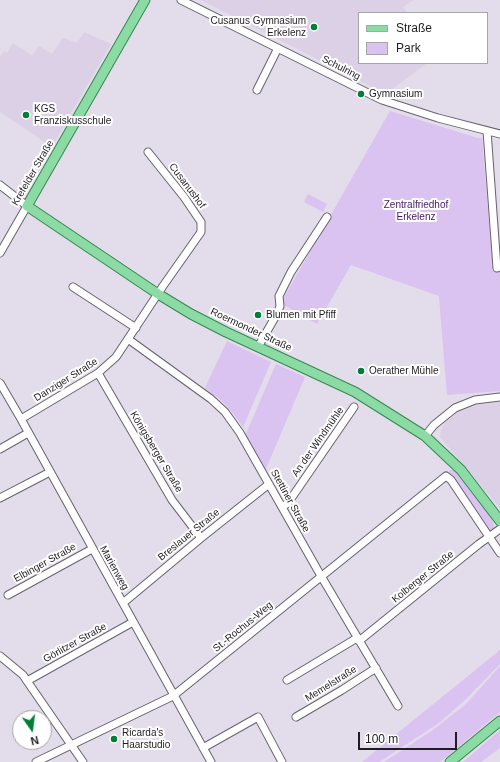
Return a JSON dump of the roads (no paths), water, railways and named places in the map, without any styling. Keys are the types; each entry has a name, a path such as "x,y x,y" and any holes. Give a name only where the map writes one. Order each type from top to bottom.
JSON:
{"main road":[{"name":"Krefelder Straße","path":"27,206 145,0"},
{"name":"Roermonder Straße","path":"27,206 158,294 191,314 355,392 425,436 461,470 500,522"},
{"path":"450,762 500,721"}],"street":[{"name":"Schulring","path":"181,0 382,100 500,134"},
{"path":"257,90 278,48"},
{"path":"487,131 497,216 497,268 500,267"},
{"name":"Cusanushof","path":"148,152 184,197 201,222 201,232 158,294"},
{"name":"Roermonder Straße","path":"0,185 27,206"},
{"name":"Krefelder Straße","path":"0,253 27,206"},
{"path":"258,347 278,312 280,306 279,296 291,272 327,217"},
{"path":"73,287 136,328"},
{"name":"Danziger Straße","path":"21,419 98,373 116,357 158,294"},
{"name":"Stettiner Straße","path":"128,339 211,399 225,412 240,433 321,576 398,706"},
{"name":"Königsberger Straße","path":"98,373 172,500 201,538"},
{"name":"Marienweg","path":"0,384 21,419 211,762"},
{"path":"425,436 434,425 454,408 474,400 500,397"},
{"name":"An der Windmühle","path":"282,507 288,503 354,407"},
{"path":"0,449 28,433"},
{"path":"0,498 50,472"},
{"name":"St.-Rochus-Weg","path":"36,762 174,696 446,476 451,480 490,536"},
{"name":"Breslauer Straße","path":"123,603 269,484"},
{"name":"Kolberger Straße","path":"287,680 358,639 500,529"},
{"path":"490,536 500,553"},
{"name":"Elbinger Straße","path":"8,595 92,549"},
{"name":"Görlitzer Straße","path":"27,681 133,622"},
{"path":"0,656 27,681 83,762"},
{"name":"Memelstraße","path":"296,717 376,668"},
{"path":"203,748 258,717 282,762"}],"place":[{"name":"Cusanus Gymnasium Erkelenz","path":"314,27"},
{"name":"Gymnasium","path":"361,94"},
{"name":"KGS Franziskusschule","path":"26,115"},
{"name":"Blumen mit Pfiff","path":"258,315"},
{"name":"Oerather Mühle","path":"361,371"},
{"name":"Ricarda's Haarstudio","path":"114,739"}],"park label":[{"name":"Zentralfriedhof Erkelenz","path":"416,210"}]}
